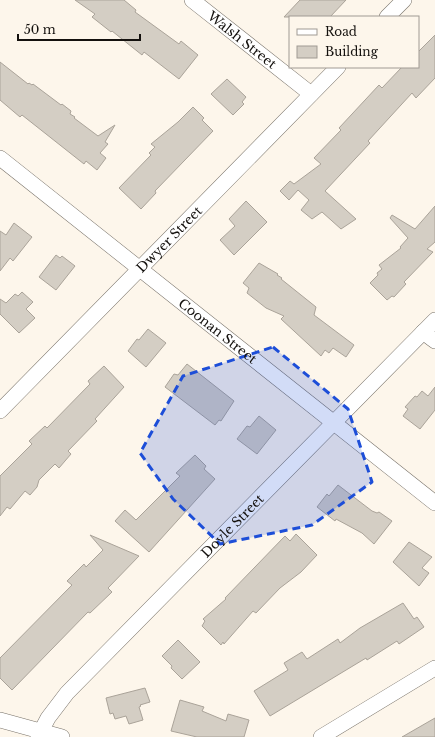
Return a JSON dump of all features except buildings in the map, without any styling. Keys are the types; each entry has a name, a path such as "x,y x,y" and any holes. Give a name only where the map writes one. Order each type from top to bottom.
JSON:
{"street":[{"name":"Walsh Street","path":"192,0 311,94"},
{"path":"388,16 404,0"},
{"name":"Dwyer Street","path":"0,411 337,68"},
{"name":"Coonan Street","path":"0,158 435,503"},
{"name":"Doyle Street","path":"39,734 57,705 67,693 435,320"},
{"path":"423,332 435,341"},
{"path":"320,737 435,668"},
{"path":"0,720 39,734 62,737"}],"highlighted area":[{"path":"273,347 348,409 372,482 312,525 220,544 173,499 140,453 183,376"}]}
